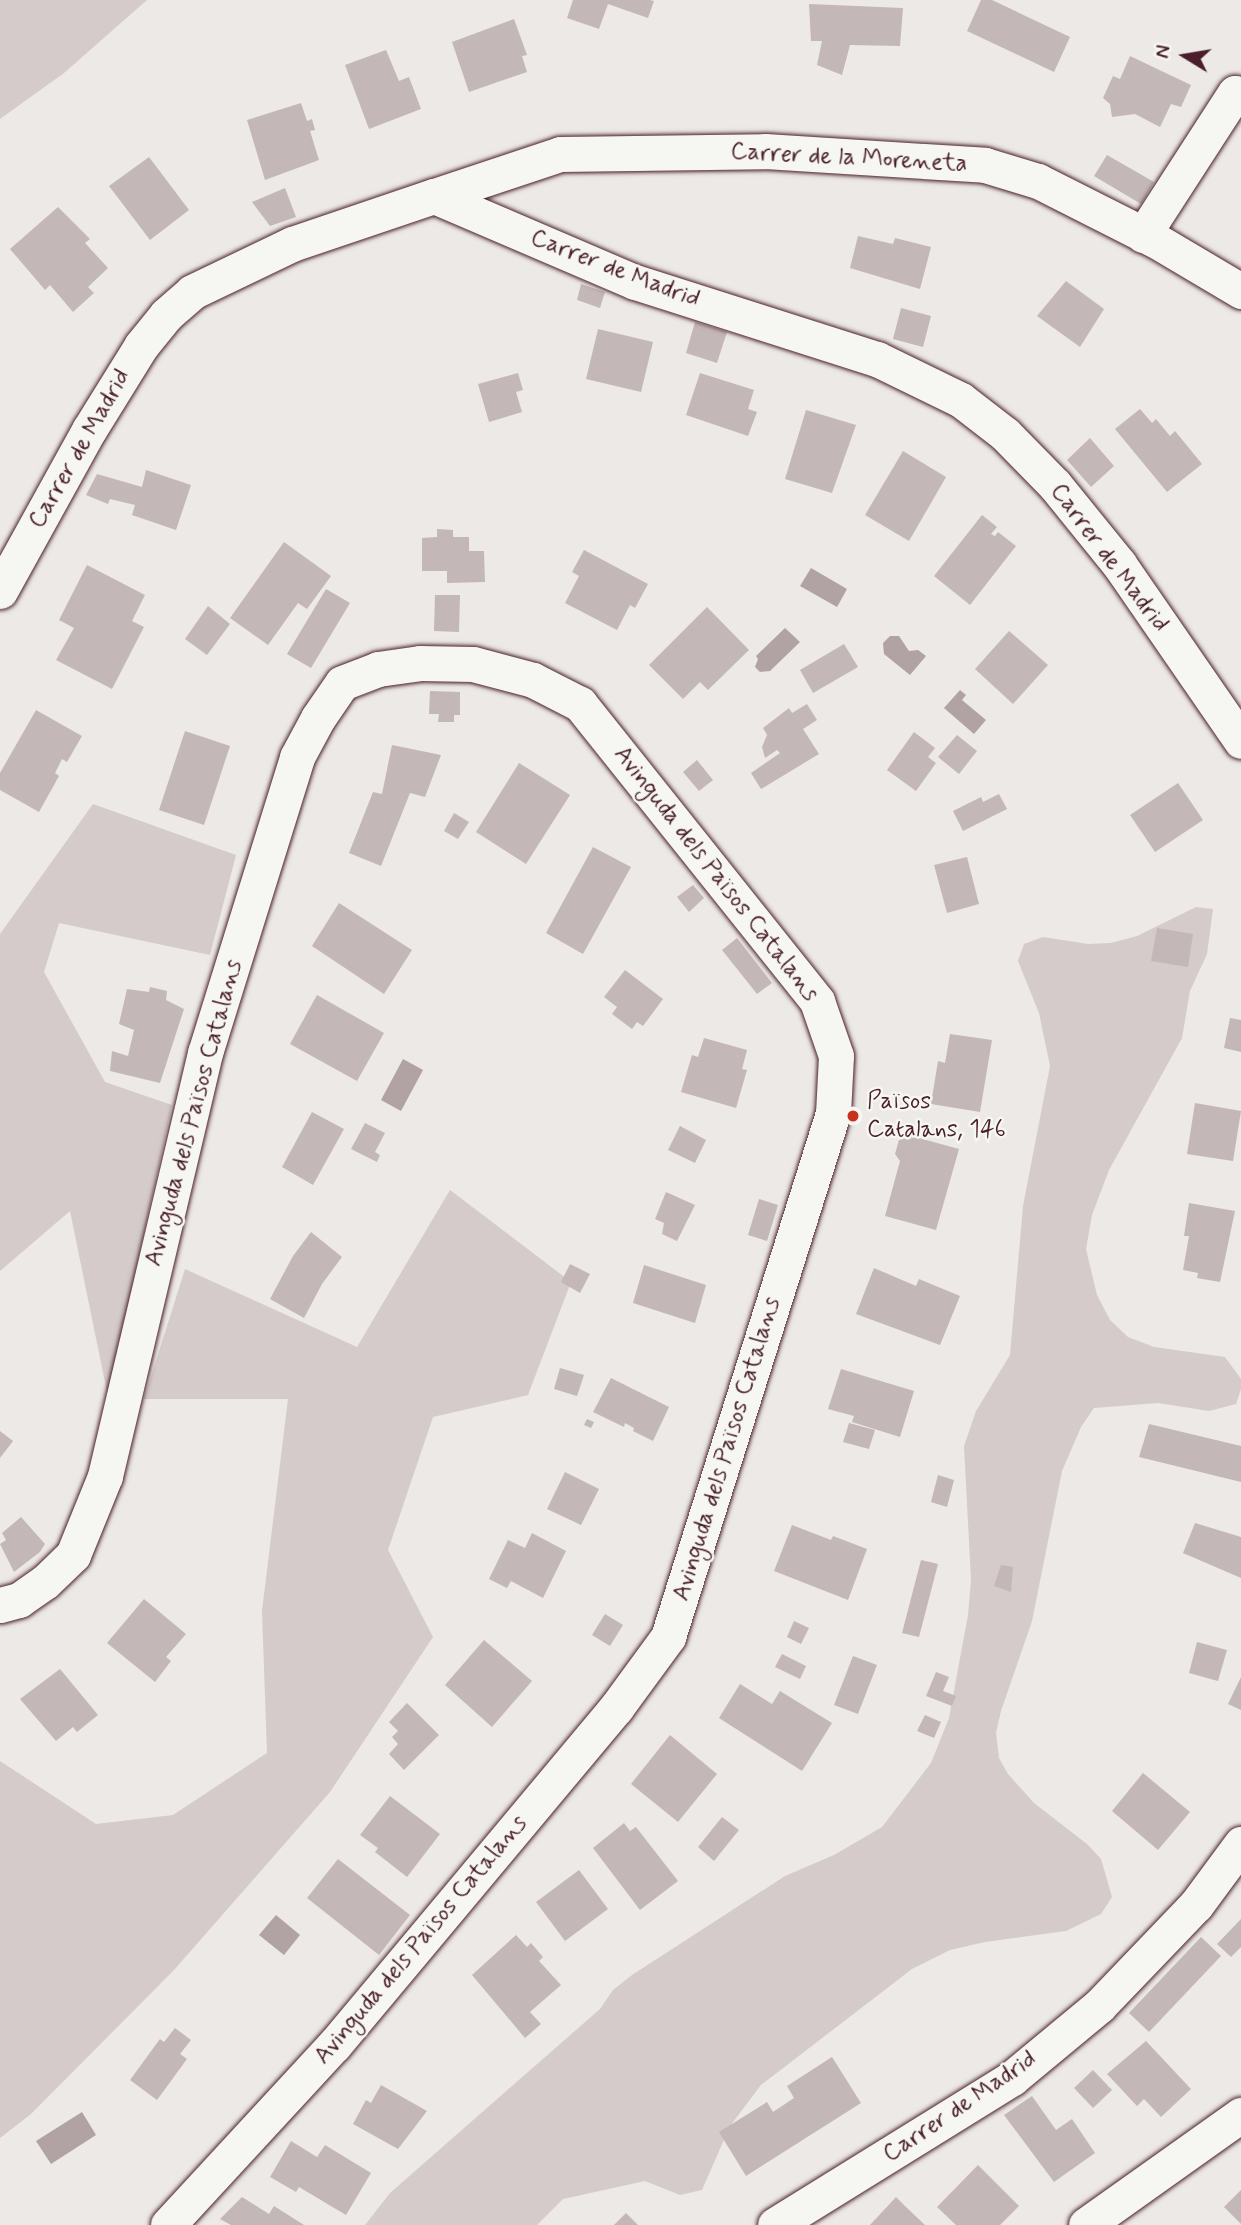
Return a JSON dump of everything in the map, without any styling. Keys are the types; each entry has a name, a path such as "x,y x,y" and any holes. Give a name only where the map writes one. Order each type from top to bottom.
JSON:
{"street":[{"path":"1143,235 1235,93 1241,97"},
{"name":"Carrer de la Moreneta","path":"434,196 560,154 765,150 985,165 1038,181 1143,235 1241,292"},
{"name":"Carrer de Madrid","path":"0,591 95,419 141,346 166,315 192,292 292,244 434,196 635,282 877,359 961,400 1005,434 1055,485 1119,564 1241,741"},
{"name":"Avinguda dels Països Catalans","path":"0,1605 19,1600 45,1582 73,1555 105,1476 205,1053 297,757 318,718 342,682 378,669 420,663 473,664 533,680 580,704 817,1001 835,1056 833,1113 668,1637 616,1708 334,2045 168,2225"},
{"name":"Carrer de Madrid","path":"775,2225 1012,2078 1099,2006 1196,1905 1241,1844"},
{"path":"1086,2225 1241,2115"}],"shaded area":[{"path":"0,0 147,0 64,73 0,119"},
{"path":"811,568 847,589 837,607 800,586"},
{"path":"785,628 800,642 770,671 760,672 755,667 758,659 756,656"},
{"path":"890,636 899,636 909,651 918,650 926,656 910,675 884,654 883,643"},
{"path":"960,690 966,695 962,700 986,720 974,734 944,708"},
{"path":"93,804 236,855 210,955 59,923 44,972 105,1082 172,1105 108,1397 70,1211 0,1271 0,934"},
{"path":"1196,907 1213,909 1207,954 1190,991 1182,1038 1109,1170 1092,1215 1086,1249 1097,1295 1110,1320 1128,1337 1154,1347 1225,1357 1241,1379 1241,1389 1236,1404 1209,1411 1158,1403 1094,1408 1081,1427 1062,1471 1032,1621 996,1733 999,1758 1008,1774 1034,1803 1087,1844 1101,1859 1112,1897 1101,1914 1066,1931 985,1942 950,1950 912,1969 761,2085 730,2126 702,2190 680,2195 645,2181 563,2199 537,2225 365,2225 390,2193 600,2009 613,1990 785,1876 834,1855 882,1827 931,1763 949,1718 968,1615 971,1580 964,1446 976,1411 1010,1355 1023,1206 1050,1066 1039,1013 1018,961 1024,944 1043,937 1088,944 1111,943 1137,936"},
{"path":"403,1059 423,1070 401,1111 381,1100"},
{"path":"450,1190 571,1282 528,1395 433,1417 388,1550 433,1637 330,1792 174,1970 31,2114 0,2138 0,1761 96,1824 173,1815 267,1753 262,1611 288,1399 144,1399 185,1269 357,1347"},
{"path":"276,1915 300,1935 284,1955 259,1935"},
{"path":"82,2112 96,2135 51,2164 36,2141"}],"building":[{"path":"573,0 654,1 648,18 608,4 599,29 567,18"},
{"path":"981,0 992,0 1070,37 1054,72 967,31"},
{"path":"809,4 903,8 900,46 850,45 842,75 817,65 822,41 811,41"},
{"path":"514,19 527,55 522,56 527,72 469,92 452,42"},
{"path":"386,50 399,81 409,77 421,109 369,129 345,65"},
{"path":"1130,56 1191,85 1181,107 1171,104 1160,127 1135,114 1112,117 1110,104 1103,98 1113,76 1120,79"},
{"path":"301,103 307,121 312,119 315,130 310,131 319,160 265,180 247,120"},
{"path":"1107,155 1154,182 1141,204 1094,176"},
{"path":"149,157 189,210 150,240 109,186"},
{"path":"285,188 296,217 270,226 252,202"},
{"path":"58,207 90,239 85,243 108,268 88,287 94,293 73,312 50,285 45,290 10,249"},
{"path":"858,236 893,244 895,238 931,247 920,289 850,268"},
{"path":"1066,281 1104,309 1080,347 1037,316"},
{"path":"581,284 605,292 600,308 577,300"},
{"path":"901,308 931,316 923,347 893,339"},
{"path":"695,322 727,332 717,363 686,353"},
{"path":"598,329 653,342 641,392 586,379"},
{"path":"518,373 523,390 516,392 522,412 489,422 478,384"},
{"path":"700,373 754,390 748,409 757,412 748,436 686,415"},
{"path":"1140,409 1152,423 1156,419 1170,436 1175,431 1202,464 1167,492 1115,429"},
{"path":"806,410 856,425 832,493 785,479"},
{"path":"1090,438 1114,466 1091,487 1067,460"},
{"path":"903,451 946,477 909,541 865,515"},
{"path":"146,470 191,485 176,530 132,515 135,505 110,499 108,504 86,495 97,474 142,487"},
{"path":"982,515 997,527 991,534 995,536 998,532 1016,546 970,605 934,576"},
{"path":"437,529 453,530 453,537 469,537 469,551 484,551 485,582 447,583 447,571 422,571 422,538 437,537"},
{"path":"284,542 331,576 307,609 298,603 268,645 230,618"},
{"path":"584,550 648,584 635,608 630,605 617,630 565,603 579,576 572,572"},
{"path":"87,565 145,595 132,621 144,627 112,689 56,660 74,628 59,620"},
{"path":"326,589 350,603 311,668 287,654"},
{"path":"435,595 460,595 459,632 434,631"},
{"path":"208,606 230,624 207,655 185,639"},
{"path":"707,607 749,650 708,690 700,682 683,699 649,665"},
{"path":"1009,631 1048,665 1013,704 975,669"},
{"path":"844,644 858,667 813,693 800,670"},
{"path":"430,691 460,692 460,715 454,715 454,722 438,722 439,714 429,714"},
{"path":"807,704 817,720 803,729 819,754 761,789 751,773 780,753 777,750 765,758 762,747 767,735 763,728 789,708 792,713"},
{"path":"36,710 82,736 67,762 62,759 55,773 59,776 39,812 0,790 0,773"},
{"path":"185,731 230,746 204,825 159,810"},
{"path":"914,732 935,748 928,757 936,763 916,791 887,770"},
{"path":"957,735 977,751 959,774 938,757"},
{"path":"392,745 441,755 425,797 410,793 381,866 349,853 373,792 382,794"},
{"path":"697,760 713,780 699,791 683,772"},
{"path":"519,763 570,795 526,864 476,832"},
{"path":"1178,783 1203,820 1155,852 1130,815"},
{"path":"999,794 1007,809 963,831 953,811 981,797 983,802"},
{"path":"454,813 469,822 458,839 444,831"},
{"path":"593,847 631,867 583,954 546,933"},
{"path":"967,857 979,904 947,913 934,865"},
{"path":"693,885 704,898 689,912 677,897"},
{"path":"339,903 412,950 384,994 312,946"},
{"path":"1157,928 1193,934 1188,967 1151,961"},
{"path":"737,938 772,983 757,994 722,950"},
{"path":"625,970 663,999 643,1026 637,1022 632,1029 612,1014 617,1007 604,997"},
{"path":"150,987 167,991 166,1000 184,1009 160,1083 110,1071 112,1051 128,1056 134,1030 119,1024 127,989 149,992"},
{"path":"317,995 384,1033 357,1081 290,1044"},
{"path":"1230,1018 1241,1020 1241,1052 1224,1048"},
{"path":"950,1034 992,1040 980,1112 931,1104 938,1061 945,1063"},
{"path":"704,1038 747,1050 742,1069 747,1070 736,1108 681,1092 692,1055 698,1057"},
{"path":"1195,1103 1241,1111 1233,1161 1187,1154"},
{"path":"312,1112 344,1129 313,1185 282,1167"},
{"path":"365,1123 385,1133 375,1152 380,1155 377,1162 351,1149"},
{"path":"680,1126 706,1140 695,1163 668,1150"},
{"path":"908,1135 959,1149 936,1230 885,1216 900,1161 895,1154 899,1140"},
{"path":"666,1192 695,1205 677,1241 662,1234 664,1223 655,1219"},
{"path":"759,1199 778,1205 767,1241 748,1235"},
{"path":"1189,1203 1235,1211 1220,1282 1197,1278 1198,1273 1183,1270 1189,1236 1184,1236"},
{"path":"311,1232 342,1257 322,1284 304,1318 270,1299 293,1256"},
{"path":"570,1264 590,1274 580,1293 561,1282"},
{"path":"644,1265 706,1285 695,1323 633,1303"},
{"path":"874,1268 916,1286 919,1279 960,1296 940,1345 856,1314"},
{"path":"560,1368 584,1375 577,1396 554,1389"},
{"path":"841,1369 914,1391 900,1437 852,1422 854,1416 828,1409"},
{"path":"611,1378 669,1407 653,1441 633,1431 634,1428 625,1423 624,1427 593,1412"},
{"path":"587,1419 594,1422 591,1428 584,1425"},
{"path":"849,1423 875,1430 869,1449 843,1442"},
{"path":"1149,1424 1241,1446 1241,1482 1139,1457"},
{"path":"0,1431 13,1441 0,1458"},
{"path":"565,1472 599,1489 581,1525 547,1509"},
{"path":"938,1475 954,1480 947,1507 931,1502"},
{"path":"21,1517 45,1544 40,1552 14,1572 0,1544 6,1540 2,1533"},
{"path":"1195,1523 1241,1537 1241,1578 1183,1553"},
{"path":"792,1525 831,1540 833,1536 867,1549 848,1600 774,1571"},
{"path":"532,1533 566,1551 543,1598 511,1581 507,1588 489,1579 508,1540 525,1548"},
{"path":"921,1560 938,1564 919,1637 902,1633"},
{"path":"1001,1565 1013,1567 1011,1592 994,1586"},
{"path":"144,1599 186,1634 166,1657 171,1661 155,1682 107,1643"},
{"path":"605,1614 623,1625 610,1646 592,1635"},
{"path":"794,1621 809,1628 801,1644 787,1637"},
{"path":"484,1640 532,1681 492,1727 445,1685"},
{"path":"1197,1642 1227,1650 1218,1681 1189,1673"},
{"path":"782,1654 806,1666 800,1679 775,1667"},
{"path":"853,1656 877,1665 858,1714 834,1705"},
{"path":"60,1669 98,1715 77,1732 73,1727 56,1741 20,1699"},
{"path":"936,1672 949,1677 943,1691 956,1696 952,1706 926,1696"},
{"path":"1241,1677 1241,1710 1228,1704"},
{"path":"740,1684 772,1704 780,1691 832,1723 802,1771 719,1718"},
{"path":"407,1703 439,1735 404,1770 389,1754 398,1744 392,1737 398,1731 389,1722"},
{"path":"925,1715 941,1722 934,1738 917,1731"},
{"path":"670,1735 717,1774 678,1822 631,1784"},
{"path":"1143,1773 1190,1812 1158,1850 1112,1811"},
{"path":"390,1796 440,1834 407,1877 375,1852 378,1848 360,1835"},
{"path":"722,1817 739,1830 714,1861 698,1847"},
{"path":"624,1823 630,1831 636,1827 678,1881 640,1910 593,1848"},
{"path":"338,1859 410,1915 379,1955 307,1898"},
{"path":"579,1870 608,1909 565,1941 536,1902"},
{"path":"1241,1919 1241,1947 1231,1957 1217,1944"},
{"path":"516,1935 527,1947 531,1943 543,1957 539,1961 561,1985 530,2012 541,2024 525,2038 472,1975"},
{"path":"1201,1937 1221,1956 1149,2032 1129,2013"},
{"path":"175,2028 191,2040 180,2054 187,2059 157,2100 130,2080 160,2039 164,2042"},
{"path":"1146,2041 1191,2089 1161,2117 1144,2099 1137,2106 1107,2074"},
{"path":"832,2057 861,2103 746,2176 719,2132 767,2102 773,2112 794,2098 787,2086"},
{"path":"1093,2070 1112,2090 1093,2108 1074,2088"},
{"path":"381,2085 427,2111 398,2149 353,2124 366,2100 371,2103"},
{"path":"1032,2096 1056,2130 1072,2119 1095,2153 1054,2182 1004,2115"},
{"path":"291,2141 317,2157 325,2145 371,2173 346,2215 299,2187 296,2192 270,2177"},
{"path":"978,2165 1019,2206 1000,2225 956,2225 937,2207"},
{"path":"1241,2190 1241,2224 1224,2207"},
{"path":"242,2197 269,2214 274,2206 304,2225 231,2225 220,2219"},
{"path":"896,2197 906,2207 925,2225 870,2225"},
{"path":"626,2213 638,2225 614,2225"}],"place":[{"name":"Països Catalans, 146","path":"853,1116"}]}
